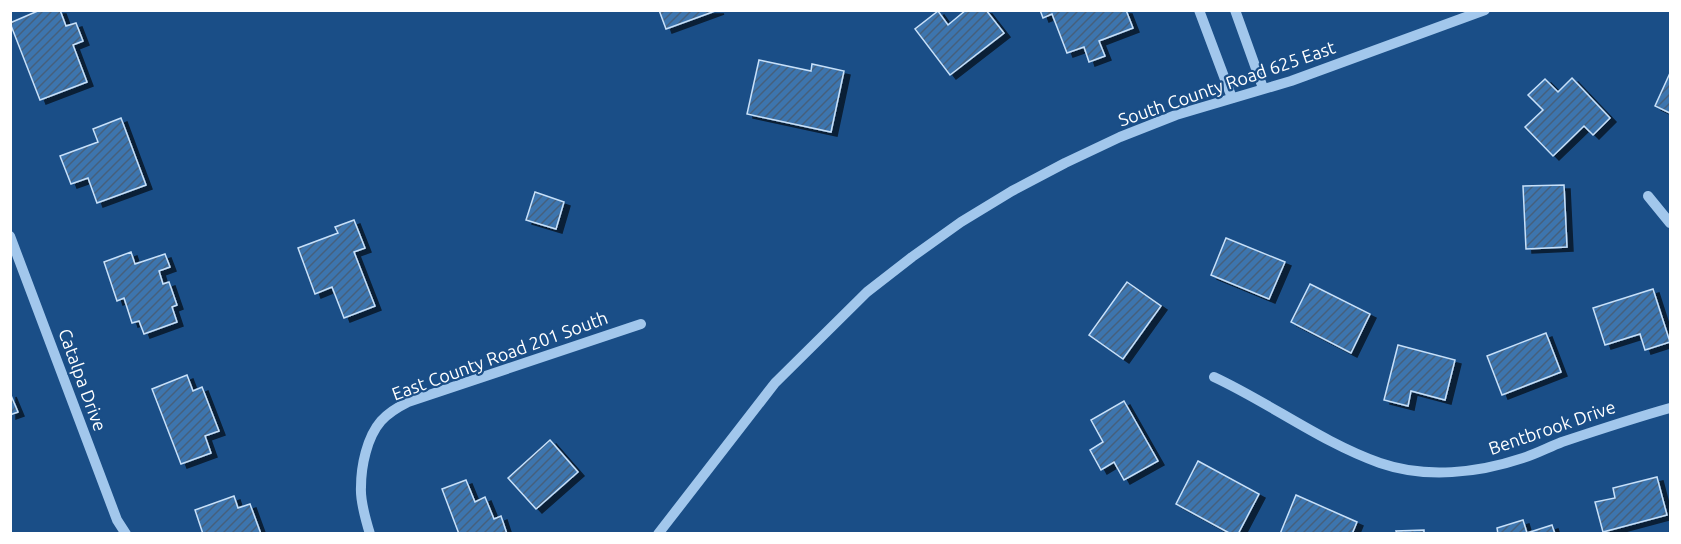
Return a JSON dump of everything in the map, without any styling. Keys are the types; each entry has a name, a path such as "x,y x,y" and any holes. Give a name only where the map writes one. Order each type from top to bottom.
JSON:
{"street":[{"path":"1199,10 1232,98"},
{"path":"1235,10 1263,88"},
{"name":"South County Road 625 East","path":"658,534 775,383 867,292 961,222 1012,191 1120,137 1167,119 1291,81 1485,10"},
{"path":"1648,196 1671,223"},
{"name":"Catalpa Drive","path":"10,236 117,519 126,534"},
{"name":"East County Road 201 South","path":"370,534 361,490 363,463 379,422 393,410 408,402 641,324"},
{"name":"Bentbrook Drive","path":"1214,377 1238,388 1331,441 1380,463 1414,472 1467,471 1497,466 1623,421 1671,408"}],"building":[{"path":"40,10 60,10 66,26 76,23 83,41 73,45 87,82 40,100 10,23"},
{"path":"659,10 718,10 666,29"},
{"path":"966,10 986,10 1004,33 950,75 915,29 938,11 948,25"},
{"path":"1040,10 1126,10 1133,28 1099,41 1105,56 1089,62 1084,47 1067,53 1052,14 1043,18"},
{"path":"759,60 811,71 812,64 844,71 831,132 747,114"},
{"path":"1670,73 1670,113 1655,106"},
{"path":"1572,78 1610,118 1593,135 1584,126 1553,156 1525,127 1543,110 1528,95 1545,79 1558,92"},
{"path":"121,118 146,185 97,203 88,178 71,184 60,156 98,142 93,129"},
{"path":"1564,185 1567,247 1526,249 1523,186"},
{"path":"535,192 564,202 556,229 526,220"},
{"path":"354,220 365,248 354,252 375,306 344,318 332,287 315,294 298,248 338,233 335,227"},
{"path":"1226,238 1285,262 1269,299 1211,275"},
{"path":"131,252 135,264 165,254 170,267 159,271 163,284 169,282 177,305 172,307 177,322 144,334 139,321 132,323 124,298 117,301 104,262"},
{"path":"1127,282 1161,306 1123,359 1089,335"},
{"path":"1310,284 1370,314 1351,353 1291,322"},
{"path":"1653,289 1670,342 1645,350 1640,334 1605,345 1593,308"},
{"path":"1546,333 1561,372 1502,395 1487,356"},
{"path":"1398,345 1455,360 1445,400 1411,391 1408,406 1384,400"},
{"path":"187,375 193,391 202,387 219,431 205,436 211,453 181,464 152,389"},
{"path":"10,393 18,412 10,415"},
{"path":"1124,401 1158,461 1124,480 1114,462 1101,470 1090,450 1103,442 1091,420"},
{"path":"550,440 578,472 536,509 508,478"},
{"path":"1198,461 1259,494 1238,534 1231,534 1176,504"},
{"path":"1657,477 1667,515 1603,532 1595,502 1615,498 1613,488"},
{"path":"466,480 475,502 485,497 494,519 501,516 507,534 459,534 442,489"},
{"path":"1296,495 1357,522 1352,534 1280,534"},
{"path":"234,496 238,508 250,504 261,534 203,534 195,510"},
{"path":"1523,520 1527,533 1552,525 1555,534 1498,534 1497,528"},
{"path":"1424,530 1424,534 1397,534 1396,531"}]}
